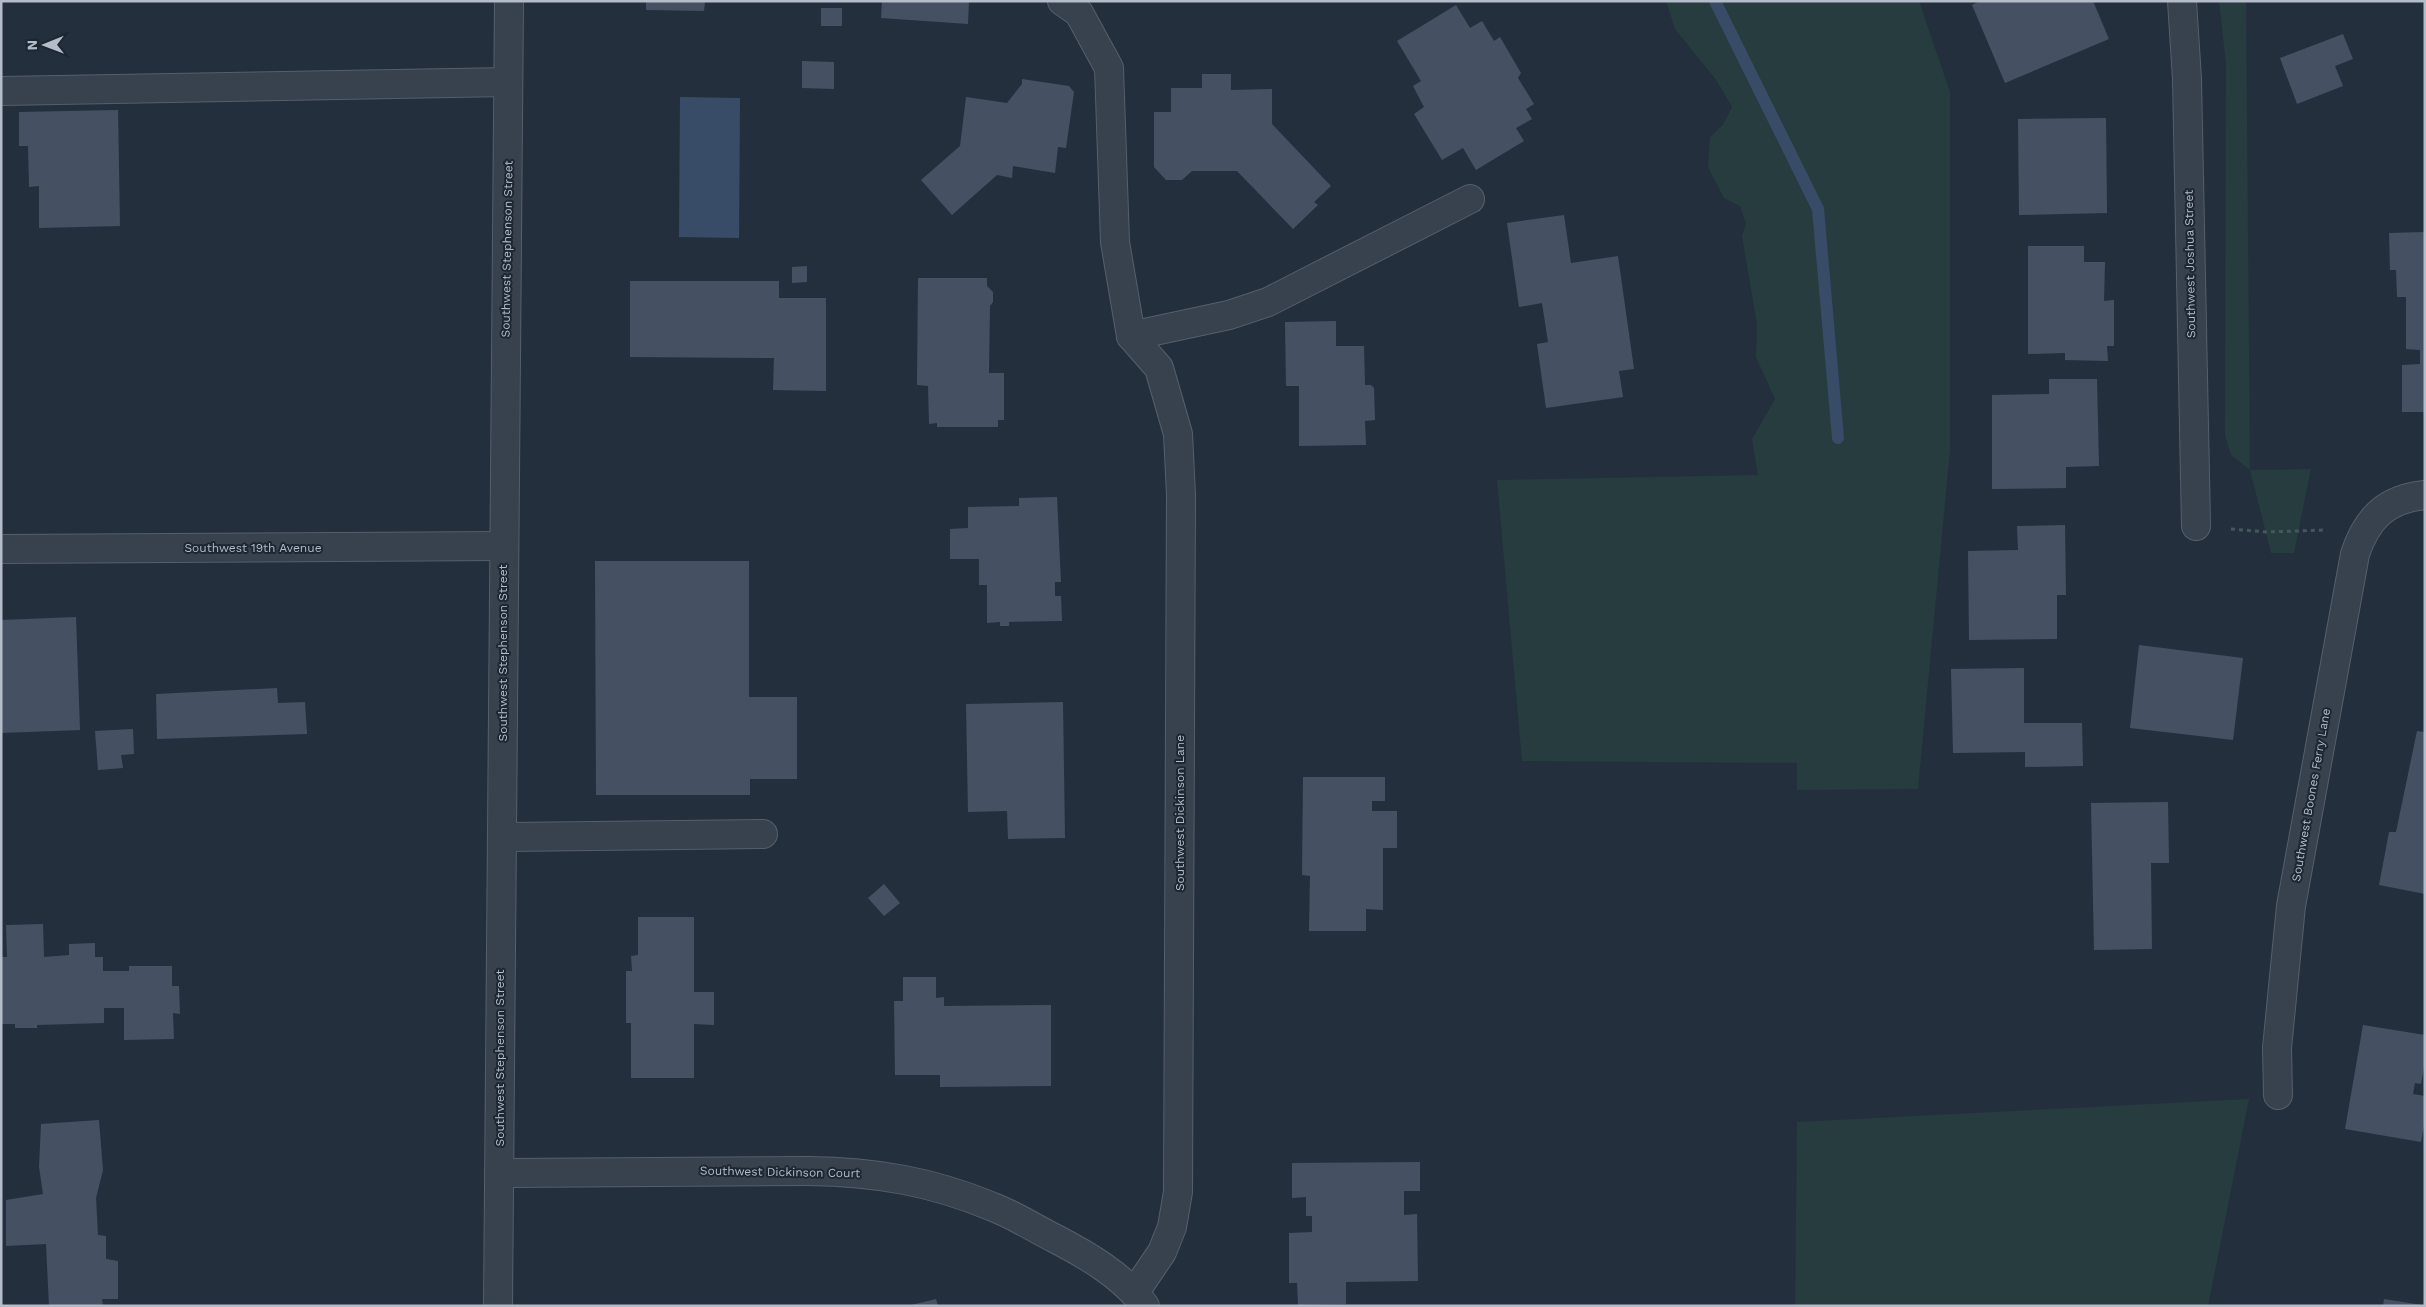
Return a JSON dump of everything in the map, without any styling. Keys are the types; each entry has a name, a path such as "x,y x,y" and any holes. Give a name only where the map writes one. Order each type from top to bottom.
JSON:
{"street":[{"name":"Southwest Stephenson Street","path":"498,1306 509,1"},
{"path":"1062,1 1079,13 1109,68 1115,242 1131,336 1229,315 1268,302 1470,199"},
{"name":"Southwest Joshua Street","path":"2182,1 2186,79 2196,526"},
{"path":"1,91 508,82"},
{"name":"Southwest Dickinson Lane","path":"1131,336 1159,368 1178,434 1181,495 1178,1192 1172,1227 1140,1299"},
{"name":"Southwest Boones Ferry Lane","path":"2278,1095 2277,1048 2291,906 2354,554 2361,535 2384,508 2398,500 2425,495"},
{"name":"Southwest 19th Avenue","path":"1,549 504,546"},
{"path":"502,837 762,834"},
{"name":"Southwest Dickinson Court","path":"499,1173 808,1171 852,1172 898,1177 942,1188 995,1207 1084,1254 1140,1299"}],"path":[{"path":"2196,526 2268,532 2350,529 2361,535"}],"green space":[{"path":"1666,1 1919,1 1950,92 1950,450 1918,789 1797,790 1797,763 1522,761 1497,480 1758,475 1752,439 1775,399 1756,357 1757,324 1742,236 1746,223 1740,206 1724,198 1708,167 1710,137 1723,125 1732,107 1717,81 1675,29"},
{"path":"2219,1 2246,1 2250,470 2231,455 2225,435 2226,64"},
{"path":"2311,469 2294,553 2271,553 2250,470"},
{"path":"2249,1099 2208,1306 1795,1306 1797,1122"}],"water":[{"path":"680,97 740,98 739,238 679,237"}],"building":[{"path":"646,1 705,1 704,11 646,10"},
{"path":"882,1 969,1 968,24 881,18"},
{"path":"1980,1 2093,1 2109,39 2005,83 1972,5"},
{"path":"1456,5 1470,28 1482,21 1494,41 1500,37 1521,73 1518,78 1534,104 1526,109 1532,119 1516,128 1524,141 1476,170 1463,148 1442,160 1414,114 1424,107 1413,86 1421,81 1397,41"},
{"path":"821,8 842,8 842,26 821,26"},
{"path":"2343,34 2353,59 2335,66 2343,86 2297,104 2280,58"},
{"path":"802,61 834,62 834,89 802,88"},
{"path":"1202,74 1231,74 1231,90 1272,89 1272,124 1331,186 1314,202 1318,205 1293,229 1237,171 1192,171 1182,180 1166,180 1154,167 1154,112 1171,112 1171,88 1202,88"},
{"path":"1022,79 1069,86 1074,92 1066,148 1058,147 1055,173 1013,166 1012,178 997,175 952,215 921,180 960,146 966,97 1007,103 1022,84"},
{"path":"118,110 120,226 39,228 39,186 29,187 28,146 19,146 19,112"},
{"path":"2106,118 2107,213 2019,215 2018,119"},
{"path":"1564,215 1571,263 1618,256 1634,369 1619,371 1623,397 1546,408 1537,344 1548,342 1542,303 1519,307 1507,223"},
{"path":"2425,232 2425,412 2402,412 2402,365 2420,364 2420,350 2406,349 2406,297 2397,297 2396,270 2390,270 2389,233"},
{"path":"2028,246 2084,246 2084,262 2105,262 2104,301 2114,300 2114,346 2107,346 2108,361 2065,360 2065,353 2028,354"},
{"path":"807,266 807,282 792,283 792,267"},
{"path":"918,278 987,278 987,286 993,292 993,302 990,306 989,373 1004,373 1004,420 998,420 998,427 937,427 937,423 929,424 928,386 917,385"},
{"path":"630,281 779,281 779,298 826,298 826,391 773,390 774,358 630,357"},
{"path":"1336,321 1336,346 1364,346 1365,385 1371,385 1374,388 1375,420 1365,421 1366,445 1299,446 1299,386 1286,386 1285,322"},
{"path":"2049,379 2097,379 2099,466 2066,467 2066,488 1992,489 1992,395 2049,394"},
{"path":"1057,497 1061,582 1055,582 1055,596 1061,596 1062,621 1009,622 1009,626 1000,626 1000,622 987,623 987,585 979,585 979,559 950,559 950,529 968,528 968,507 1019,506 1019,498"},
{"path":"2065,525 2066,595 2057,595 2057,639 1969,640 1968,551 2018,550 2017,526"},
{"path":"595,561 749,561 749,697 797,697 797,779 750,779 750,795 596,795"},
{"path":"76,617 80,730 1,733 1,620"},
{"path":"2139,645 2243,658 2233,740 2130,728"},
{"path":"2024,668 2024,723 2082,723 2083,766 2025,767 2025,752 1953,753 1951,669"},
{"path":"277,688 278,703 305,702 307,734 157,739 156,694"},
{"path":"1063,702 1065,838 1008,839 1007,811 968,812 966,704"},
{"path":"133,729 134,754 121,755 123,768 98,770 95,731"},
{"path":"2417,731 2425,732 2425,894 2379,885 2389,832 2396,832"},
{"path":"1303,777 1385,777 1385,801 1372,801 1372,811 1397,811 1397,848 1383,848 1383,910 1366,909 1366,931 1309,931 1310,876 1302,875"},
{"path":"2168,802 2169,863 2151,863 2152,949 2094,950 2091,803"},
{"path":"884,884 900,903 884,916 868,898"},
{"path":"638,917 694,917 694,992 714,992 714,1025 694,1024 694,1078 631,1078 631,1023 626,1023 626,971 632,971 631,956 638,955"},
{"path":"43,924 44,957 69,955 69,944 95,943 95,957 103,957 103,971 129,971 129,966 172,966 172,986 179,986 180,1014 173,1013 174,1039 124,1040 124,1008 104,1008 104,1023 37,1025 37,1028 15,1028 15,1024 1,1024 1,957 7,957 6,925"},
{"path":"903,977 936,977 936,998 944,997 944,1006 1051,1005 1051,1086 940,1087 940,1075 895,1075 894,1001 903,1001"},
{"path":"2363,1025 2425,1035 2425,1061 2421,1084 2415,1083 2413,1094 2425,1096 2425,1120 2421,1142 2345,1129"},
{"path":"99,1120 103,1170 96,1198 98,1235 106,1236 106,1259 118,1261 118,1299 102,1299 103,1306 49,1306 46,1244 6,1246 6,1200 43,1194 39,1167 41,1124"},
{"path":"1420,1162 1420,1191 1404,1191 1404,1215 1417,1214 1418,1281 1346,1282 1346,1304 1298,1305 1297,1283 1289,1283 1289,1233 1312,1232 1312,1216 1306,1216 1306,1197 1292,1198 1292,1163"},
{"path":"936,1299 938,1306 911,1306 911,1305"},
{"path":"2384,1299 2422,1305 2422,1306 2383,1306"}],"waterway":[{"path":"1715,1 1818,209 1838,438"}]}
